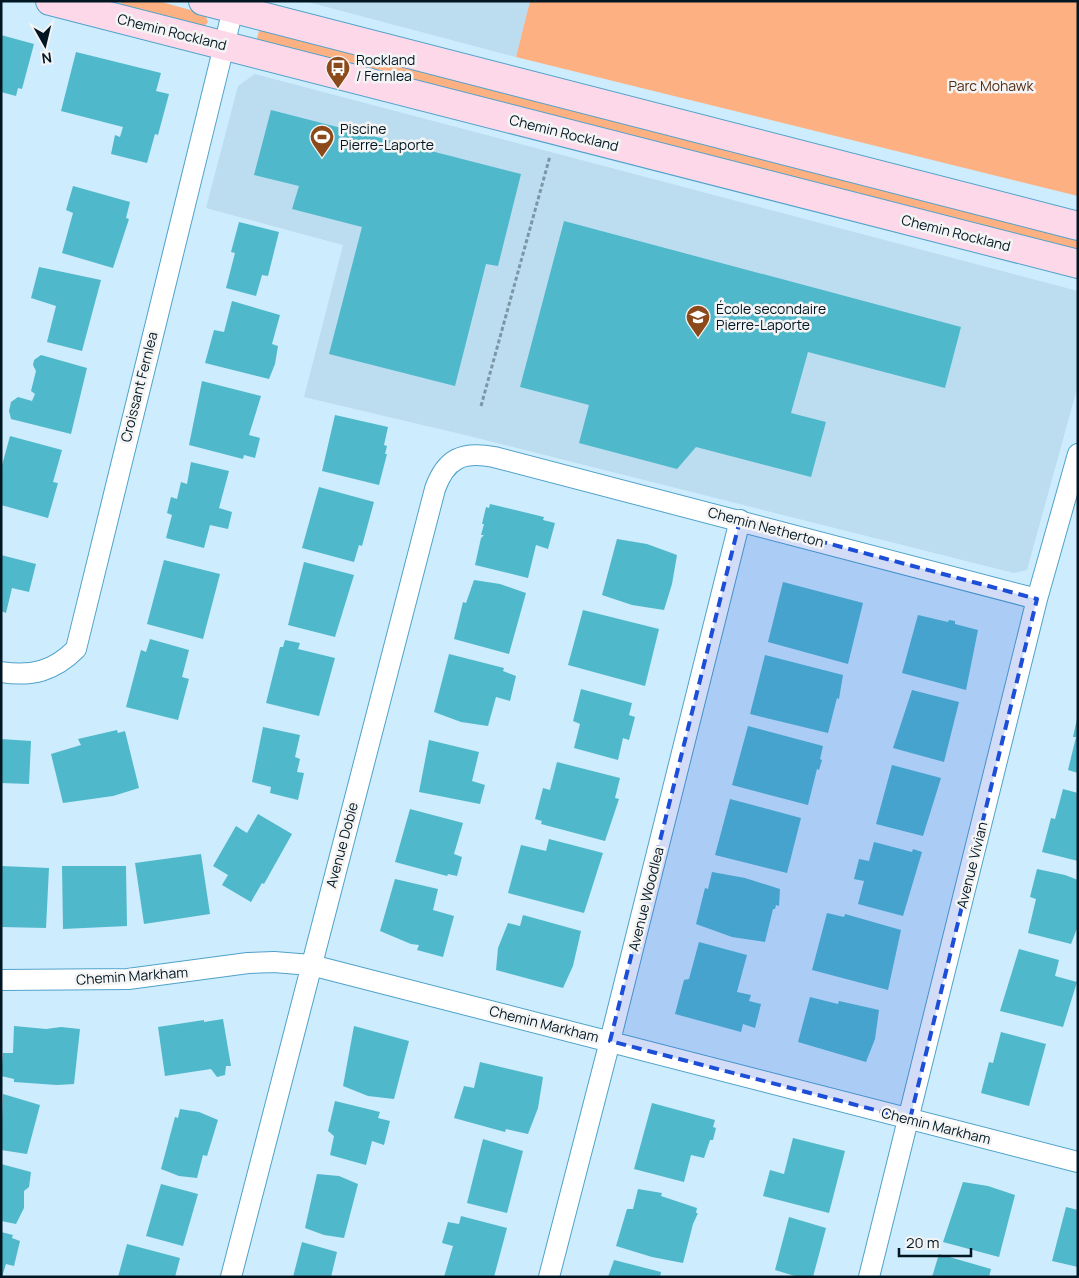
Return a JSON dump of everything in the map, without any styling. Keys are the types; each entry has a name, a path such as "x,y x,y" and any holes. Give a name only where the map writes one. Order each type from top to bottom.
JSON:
{"street":[{"name":"Chemin Rockland","path":"50,1 1078,264"},
{"path":"203,1 234,5 1078,226"},
{"name":"Croissant Fernlea","path":"1,672 21,676 46,670 62,662 76,649 234,5"},
{"name":"Avenue Dobie","path":"231,1277 440,474 462,456 474,453 494,457"},
{"name":"Avenue Vivian","path":"869,1277 910,1119 1037,600 1078,454"},
{"name":"Chemin Netherton","path":"494,457 740,520 1037,600"},
{"name":"Avenue Woodlea","path":"549,1277 740,520"},
{"name":"Chemin Markham","path":"1,980 81,981 128,979 248,963 274,962 311,965 1078,1162"}],"path":[{"path":"482,406 550,152"}],"highlighted area":[{"path":"740,520 1037,599 910,1119 610,1041"}],"shaded area":[{"path":"304,1 530,1 516,57"},
{"name":"École secondaire Pierre-Laporte","path":"255,74 1078,291 1078,385 1027,570 1014,573 465,435 304,397 343,245 206,208 238,86"}],"green space":[{"path":"121,1 158,1 205,14 208,22 204,27 120,7"},
{"name":"Parc Mohawk","path":"530,1 1078,1 1078,196 516,57"},
{"path":"260,27 1078,236 1078,252 256,42"}],"building":[{"path":"1,35 34,44 22,89 18,88 16,96 1,92"},
{"path":"76,52 161,73 156,91 169,94 158,135 155,134 147,163 111,154 115,135 120,137 123,127 61,111"},
{"path":"271,110 521,174 498,266 486,264 455,386 329,354 362,227 292,209 299,186 254,175"},
{"path":"73,186 130,202 126,218 129,219 113,268 62,253 73,213 66,210"},
{"name":"École secondaire Pierre-Laporte","path":"564,221 961,327 945,388 808,352 791,413 826,422 811,477 696,447 677,469 579,443 589,405 520,387"},
{"path":"239,222 279,232 268,276 262,275 256,296 226,288 235,253 231,252"},
{"path":"39,267 101,280 82,351 47,342 56,306 31,298"},
{"path":"232,301 280,315 272,344 278,346 275,364 269,379 205,363 214,330 224,332"},
{"path":"41,355 87,368 71,434 11,419 9,411 11,402 18,397 32,401 35,394 31,391 36,371 33,365 34,360"},
{"path":"202,381 261,396 249,435 260,438 255,458 244,455 243,459 189,445"},
{"path":"335,415 388,427 384,445 387,446 385,454 387,454 379,485 322,471"},
{"path":"10,436 62,450 53,482 58,483 48,518 1,505 1,469"},
{"path":"191,462 229,471 219,508 232,512 228,529 210,525 204,548 166,538 172,515 167,513 171,497 177,499 181,482 187,484"},
{"path":"319,487 374,502 362,546 359,545 354,562 302,548"},
{"path":"490,504 544,517 543,520 555,523 548,549 536,545 528,578 475,565 481,538 484,535 481,535 486,507 489,508"},
{"path":"617,539 647,544 677,555 672,584 664,610 632,605 602,595"},
{"path":"1,555 36,564 29,592 12,588 6,613 1,611"},
{"path":"164,560 220,574 203,639 147,624"},
{"path":"304,562 354,575 335,637 288,625"},
{"path":"474,580 500,584 526,593 509,654 454,639 463,602 466,603"},
{"path":"783,582 863,603 848,664 768,642"},
{"path":"583,610 659,629 645,686 568,665"},
{"path":"918,615 948,622 949,620 955,621 955,624 978,630 966,690 902,673"},
{"path":"150,639 189,650 182,677 189,679 178,720 126,707 141,650 146,652"},
{"path":"285,640 300,643 298,649 335,658 319,716 266,703 280,647 283,647"},
{"path":"449,654 504,668 503,671 516,676 510,701 496,697 488,726 461,722 434,712"},
{"path":"765,655 843,675 839,699 837,698 828,733 750,714"},
{"path":"581,689 632,703 629,715 635,717 629,740 623,738 618,760 574,748 580,724 573,721"},
{"path":"912,690 959,702 944,762 893,748"},
{"path":"1077,719 1078,773 1068,770 1076,737 1073,737"},
{"path":"748,726 823,746 820,759 822,760 819,770 817,769 808,805 732,785"},
{"path":"263,727 300,735 295,757 300,759 297,772 304,773 298,800 270,793 271,787 252,782"},
{"path":"117,730 118,733 125,731 139,788 113,796 63,803 51,754 81,745 78,739"},
{"path":"1,739 31,741 29,784 1,783"},
{"path":"429,740 479,752 472,781 485,785 480,804 419,792"},
{"path":"557,762 620,778 615,798 619,799 605,841 541,824 542,821 535,819 543,788 550,790"},
{"path":"892,765 941,778 923,836 876,824"},
{"path":"1063,789 1078,793 1078,861 1042,852 1051,818 1055,819"},
{"path":"730,799 801,818 787,873 715,855"},
{"path":"410,809 463,823 454,854 462,857 457,876 448,874 447,876 395,862"},
{"path":"258,814 292,834 264,884 262,883 251,902 222,885 228,875 213,866 236,826 247,833"},
{"path":"549,839 603,853 584,913 508,893 521,845 546,851"},
{"path":"874,842 912,852 913,849 922,852 903,916 858,904 864,881 854,879 859,859 869,861"},
{"path":"201,854 210,914 144,924 135,863"},
{"path":"1,866 49,868 46,928 1,927"},
{"path":"62,866 126,866 127,926 63,929"},
{"path":"1037,869 1078,880 1078,926 1071,944 1028,933 1036,899 1030,897"},
{"path":"712,872 745,878 780,889 779,906 776,905 775,909 773,909 765,942 732,937 696,924 705,888 708,889"},
{"path":"395,879 438,889 433,910 454,916 443,957 417,950 419,945 411,944 380,931"},
{"path":"827,913 844,917 845,914 901,930 888,990 812,970"},
{"path":"523,915 581,931 573,966 563,988 496,970 498,948 508,923 520,926"},
{"path":"699,942 747,955 737,992 751,995 749,1001 761,1004 755,1028 743,1024 741,1032 675,1014 684,980 689,979"},
{"path":"1019,949 1059,960 1055,976 1077,982 1063,1027 1000,1011"},
{"path":"810,997 838,1004 839,1001 879,1010 875,1039 866,1062 798,1042"},
{"path":"223,1019 231,1066 226,1066 225,1075 217,1077 211,1069 165,1076 158,1027"},
{"path":"14,1026 46,1029 61,1027 80,1029 74,1084 57,1085 14,1082 14,1079 1,1076 3,1053 13,1053"},
{"path":"354,1026 409,1041 394,1099 368,1096 343,1086"},
{"path":"1001,1032 1046,1044 1029,1106 981,1093 989,1062 993,1063"},
{"path":"480,1062 543,1077 538,1108 528,1134 506,1129 505,1132 454,1118 464,1086 474,1088"},
{"path":"3,1094 40,1105 27,1154 1,1150"},
{"path":"335,1101 380,1112 378,1118 390,1121 384,1145 372,1141 366,1165 330,1155 334,1136 328,1131"},
{"path":"652,1103 715,1120 713,1127 716,1128 713,1140 710,1140 704,1158 691,1155 684,1182 634,1169"},
{"path":"180,1109 199,1112 218,1120 207,1156 203,1155 197,1178 179,1176 161,1169 175,1117 178,1118"},
{"path":"793,1138 845,1151 829,1213 763,1196 770,1170 784,1174"},
{"path":"483,1139 523,1151 507,1213 467,1203"},
{"path":"1,1164 31,1172 29,1187 24,1191 24,1208 16,1224 1,1221"},
{"path":"317,1174 339,1176 358,1184 344,1238 324,1235 305,1228"},
{"path":"963,1182 988,1186 1015,1195 999,1257 943,1242"},
{"path":"161,1184 198,1194 183,1246 146,1236"},
{"path":"638,1189 662,1193 661,1196 697,1208 696,1213 698,1213 693,1224 683,1263 652,1257 616,1246 627,1209 633,1209"},
{"path":"1066,1207 1078,1210 1078,1267 1052,1261"},
{"path":"461,1216 507,1228 494,1277 444,1277 453,1246 442,1243 448,1222 459,1224"},
{"path":"789,1217 826,1228 813,1277 798,1277 775,1270"},
{"path":"1,1232 13,1235 12,1238 20,1241 14,1266 6,1264 2,1277"},
{"path":"302,1242 337,1252 331,1277 293,1277"},
{"path":"127,1244 180,1258 175,1277 118,1277"},
{"path":"939,1254 991,1269 989,1277 932,1277"},
{"path":"614,1260 661,1272 660,1277 608,1277"}],"place":[{"name":"Rockland / Fernlea","path":"338,89"},
{"name":"Piscine Pierre-Laporte","path":"322,158"},
{"name":"École secondaire Pierre-Laporte","path":"698,338"}]}
